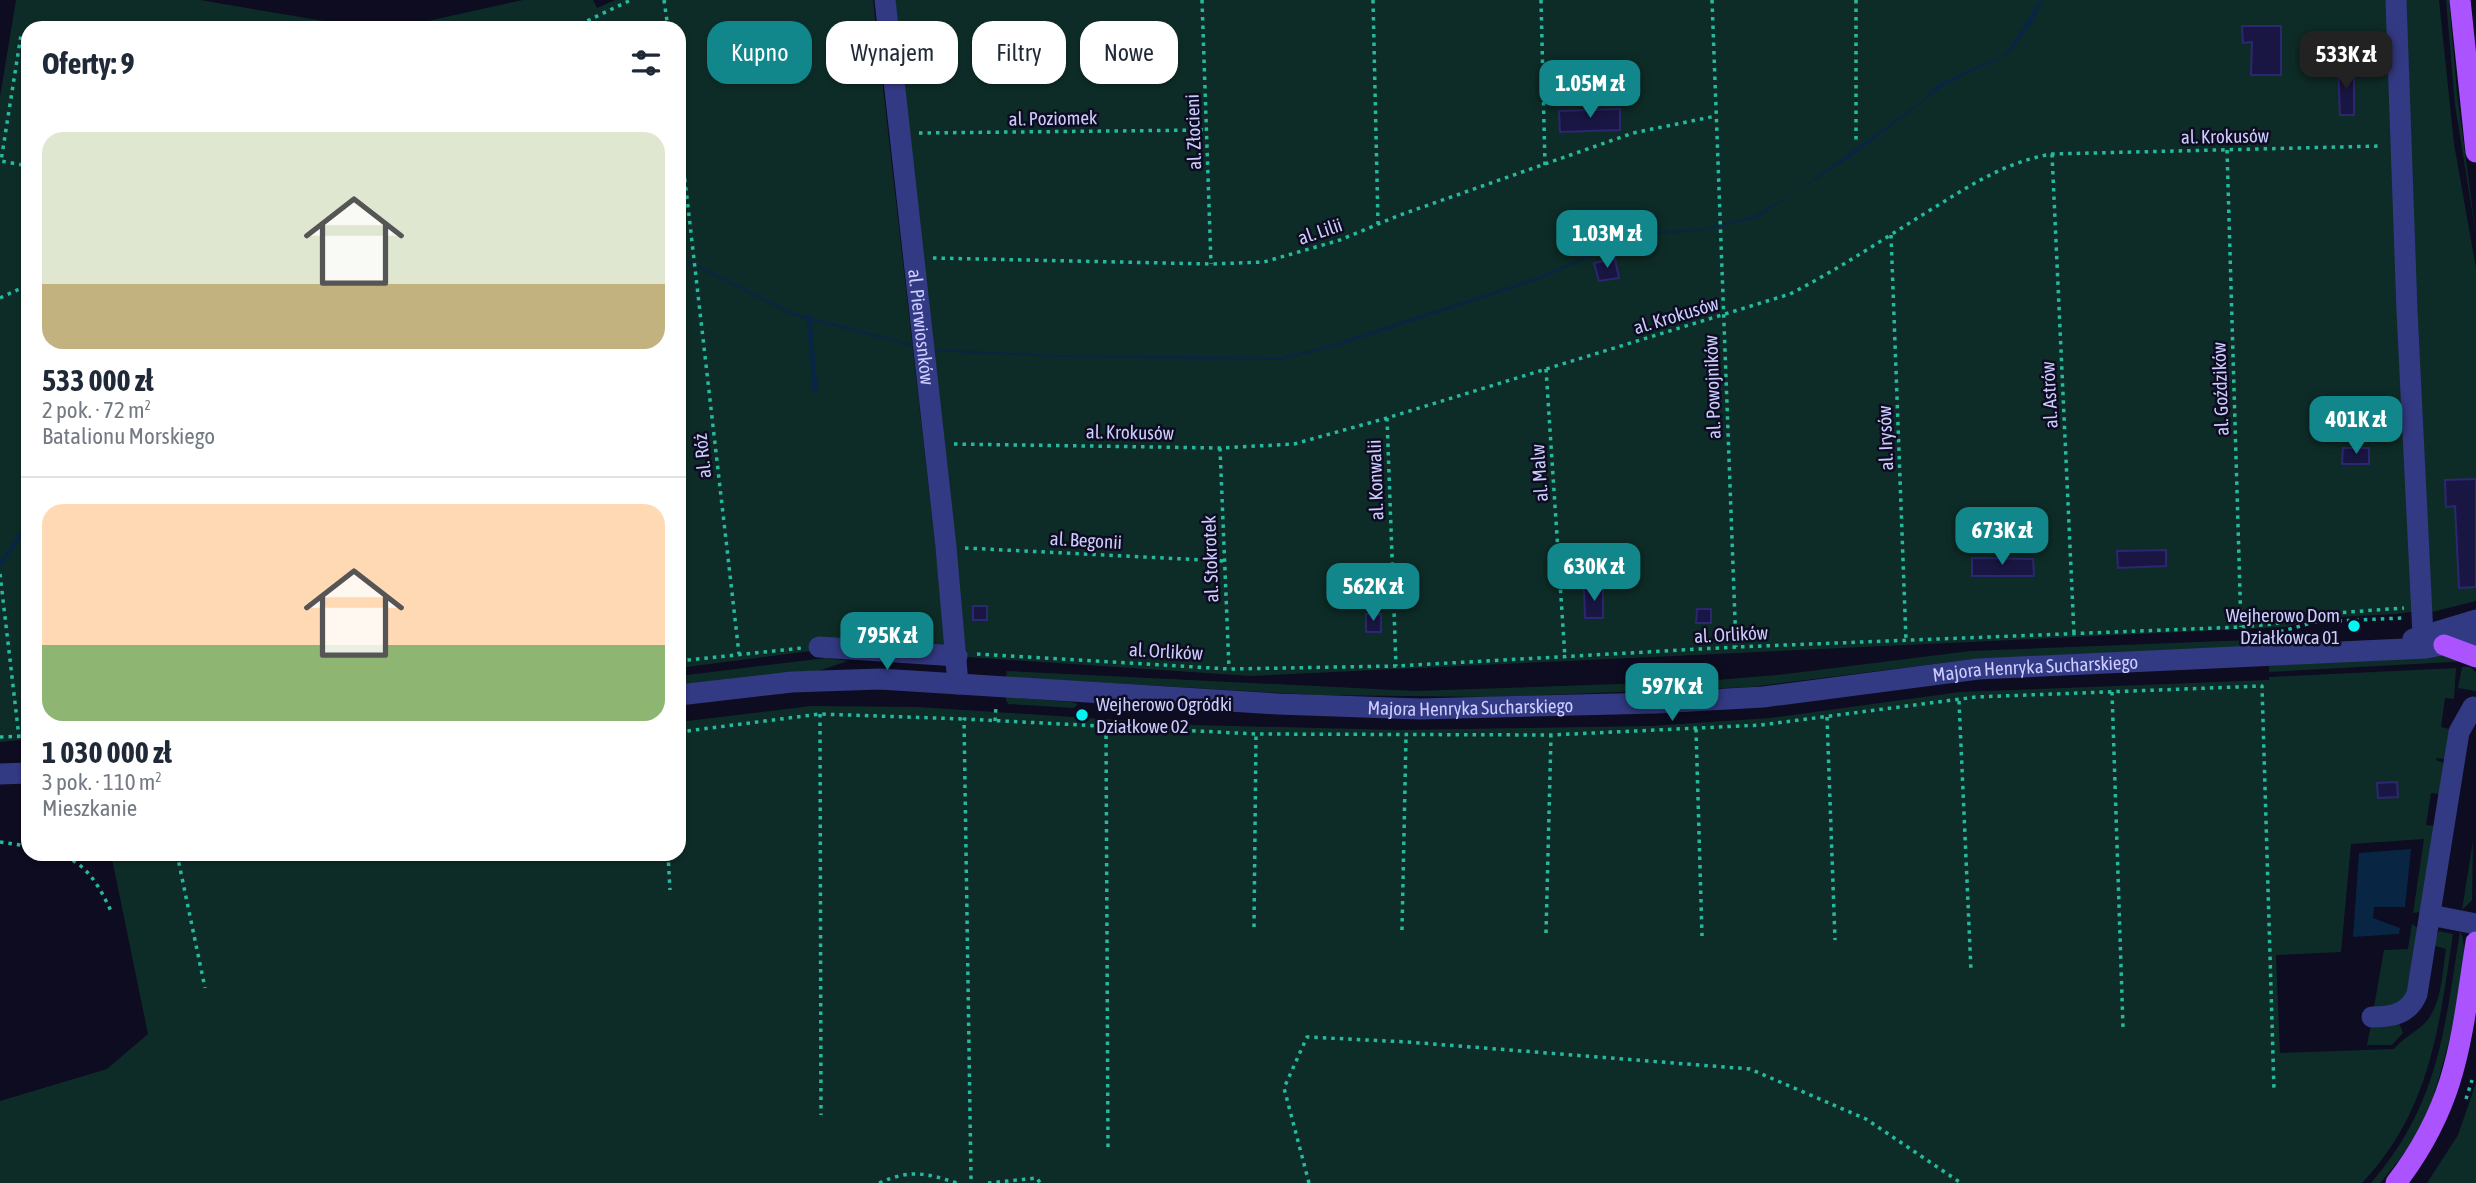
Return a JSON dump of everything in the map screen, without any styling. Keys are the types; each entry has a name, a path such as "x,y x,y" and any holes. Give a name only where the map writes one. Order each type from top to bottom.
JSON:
{"main road":[{"path":"2460,0 2476,152"},
{"path":"2444,645 2476,657"},
{"path":"2396,1183 2427,1139 2450,1086 2476,942"}],"street":[{"name":"al. Pierwiosnków","path":"885,0 946,547 958,684"},
{"path":"2396,0 2421,618"},
{"name":"Majora Henryka Sucharskiego","path":"2385,650 2421,618 2476,620"},
{"name":"Majora Henryka Sucharskiego","path":"686,694 841,680 958,684 1265,704 1407,709 1600,705 1763,697 1978,669 2385,650 2444,645 2476,638"},
{"path":"819,647 957,654"},
{"path":"2372,1017 2393,1015 2409,1007 2414,1001 2459,732 2473,707"},
{"path":"0,774 21,773"},
{"path":"2430,915 2476,924"}],"path":[{"path":"587,21 631,0"},
{"path":"664,0 667,21"},
{"name":"al. Złocieni","path":"1202,0 1211,264"},
{"path":"1373,0 1378,224"},
{"path":"1541,0 1545,165"},
{"name":"al. Powojników","path":"1712,0 1736,647"},
{"path":"1856,0 1856,144"},
{"path":"21,35 2,139 1,161 21,165"},
{"name":"al. Lilii","path":"914,258 1211,264 1264,262 1303,253 1633,133 1716,116"},
{"name":"al. Poziomek","path":"900,133 1207,130"},
{"name":"al. Krokusów","path":"934,443 1220,448 1294,444 1790,294 1834,271 2010,163 2052,154 2401,146"},
{"name":"al. Goździków","path":"2227,150 2241,627"},
{"name":"al. Astrów","path":"2052,154 2074,634"},
{"name":"al. Róż","path":"686,189 739,654"},
{"name":"al. Irysów","path":"1891,234 1906,641"},
{"path":"0,298 21,288"},
{"name":"al. Malw","path":"1546,369 1565,659"},
{"name":"al. Konwalii","path":"1387,418 1396,666"},
{"name":"al. Stokrotek","path":"1220,448 1229,669"},
{"name":"al. Begonii","path":"946,547 1224,561"},
{"path":"0,574 19,737 0,737"},
{"name":"al. Orlików","path":"957,654 1229,669 1396,666 1565,659 1736,647 2241,627 2274,624 2320,614 2396,610 2421,618"},
{"path":"2272,634 2315,622 2421,618"},
{"path":"686,660 819,647"},
{"path":"686,731 820,714 1256,734 1406,737 1551,735 1696,729 1828,717 1976,697 2262,686 2274,1090"},
{"path":"2112,692 2123,1027"},
{"path":"1959,701 1971,971"},
{"path":"995,721 995,712 1000,706"},
{"path":"820,714 821,1115"},
{"path":"1828,717 1835,940"},
{"path":"964,719 971,1179"},
{"path":"1106,727 1108,1152"},
{"path":"1696,729 1702,936"},
{"path":"1254,926 1256,734"},
{"path":"1546,933 1551,735"},
{"path":"1402,930 1406,737"},
{"path":"0,842 21,845"},
{"path":"77,861 98,884 112,913"},
{"path":"178,861 205,988"},
{"path":"668,861 670,890"},
{"path":"1309,1183 1284,1088 1307,1037 1408,1042 1750,1069 1866,1119 1961,1183"},
{"path":"879,1183 894,1176 922,1171 957,1183"},
{"path":"988,1183 1037,1178 1040,1183"}],"green space":[{"path":"16,0 200,0 324,21 21,21 21,740 0,742 0,97"},
{"path":"523,0 593,0 597,8 615,0 873,0 875,21 826,21 826,84 883,84 947,648 819,650 686,667 686,21 428,21"},
{"path":"890,0 2439,0 2454,144 2476,268 2476,601 2432,612 2429,609 2397,614 2318,618 2286,627 1251,676 967,657 967,650 963,650 899,84 958,84 958,21 892,21"},
{"path":"2446,0 2449,0 2457,93 2476,235 2455,105"},
{"path":"2300,638 2266,647 1974,659 1751,687 1494,697 1317,695 1006,677 1007,671 1416,691 1704,681 1777,675 1970,651"},
{"path":"2432,653 2470,661 2269,672 2269,666"},
{"path":"826,658 848,661 815,672 686,684 686,675"},
{"path":"2462,667 2470,667 2476,672 2476,691 2458,688"},
{"path":"2456,668 2454,699 2445,698 2441,727 2449,729 2445,759 2436,760 2444,763 2439,794 2431,793 2426,825 2434,826 2421,912 2413,913 2424,839 2351,844 2341,952 2276,955 2280,1053 2394,1049 2430,1017 2440,989 2446,949 2432,945 2439,931 2453,934 2428,1067 2403,1127 2362,1183 0,1183 0,1101 107,1069 148,1034 112,861 686,861 686,721 811,706 918,707 1195,725 1398,730 1651,726 1770,718 1960,692 2269,680 2269,677"},
{"path":"1005,697 1078,704 1074,708 1008,704"},
{"path":"2473,841 2472,900 2462,910"},
{"path":"2412,924 2419,929 2406,996 2393,1006 2374,1007 2384,950 2408,949"},
{"path":"2460,932 2464,944 2459,992 2454,1021 2432,1101 2422,1125 2400,1159 2380,1183 2371,1183 2394,1154 2425,1095 2443,1034"},
{"path":"2399,1023 2403,1033 2392,1045 2367,1045 2371,1024"},
{"path":"2476,1083 2476,1183 2427,1183 2458,1135"}],"water":[{"path":"2040,0 2043,0 2033,22 2009,54 1943,86 1851,157 1756,218 1706,230 1639,236 1535,281 1334,347 1281,360 1057,357 931,351 794,316 686,262 686,259 794,313 931,349 1055,355 1283,357 1327,346 1535,278 1639,234 1706,228 1753,216 1796,192 1923,100 1938,84 2006,54"},
{"path":"21,531 21,538 0,568 0,561"},
{"path":"2411,849 2405,907 2374,907 2373,918 2400,928 2399,934 2353,937 2359,853"}],"building":[{"path":"2242,26 2281,26 2281,75 2251,75 2252,42 2243,43"},
{"path":"2338,69 2354,69 2354,115 2340,115"},
{"path":"1620,109 1620,130 1560,132 1559,111"},
{"path":"1615,259 1619,278 1599,281 1594,263"},
{"path":"2343,448 2369,448 2369,464 2342,464"},
{"path":"2476,479 2476,587 2459,588 2455,506 2446,507 2445,480"},
{"path":"2166,550 2166,566 2118,568 2117,551"},
{"path":"1972,558 2033,559 2034,576 1972,576"},
{"path":"1584,589 1603,589 1603,618 1585,618"},
{"path":"973,606 987,606 987,620 973,620"},
{"path":"1697,609 1711,609 1711,623 1696,623"},
{"path":"1366,614 1381,614 1381,632 1366,632"},
{"path":"2397,782 2398,797 2378,798 2377,783"}],"waterway":[{"path":"809,318 815,391"}],"place":[{"name":"Wejherowo Dom Działkowca 01","path":"2354,626"},
{"name":"Wejherowo Ogródki Działkowe 02","path":"1082,715"}]}
